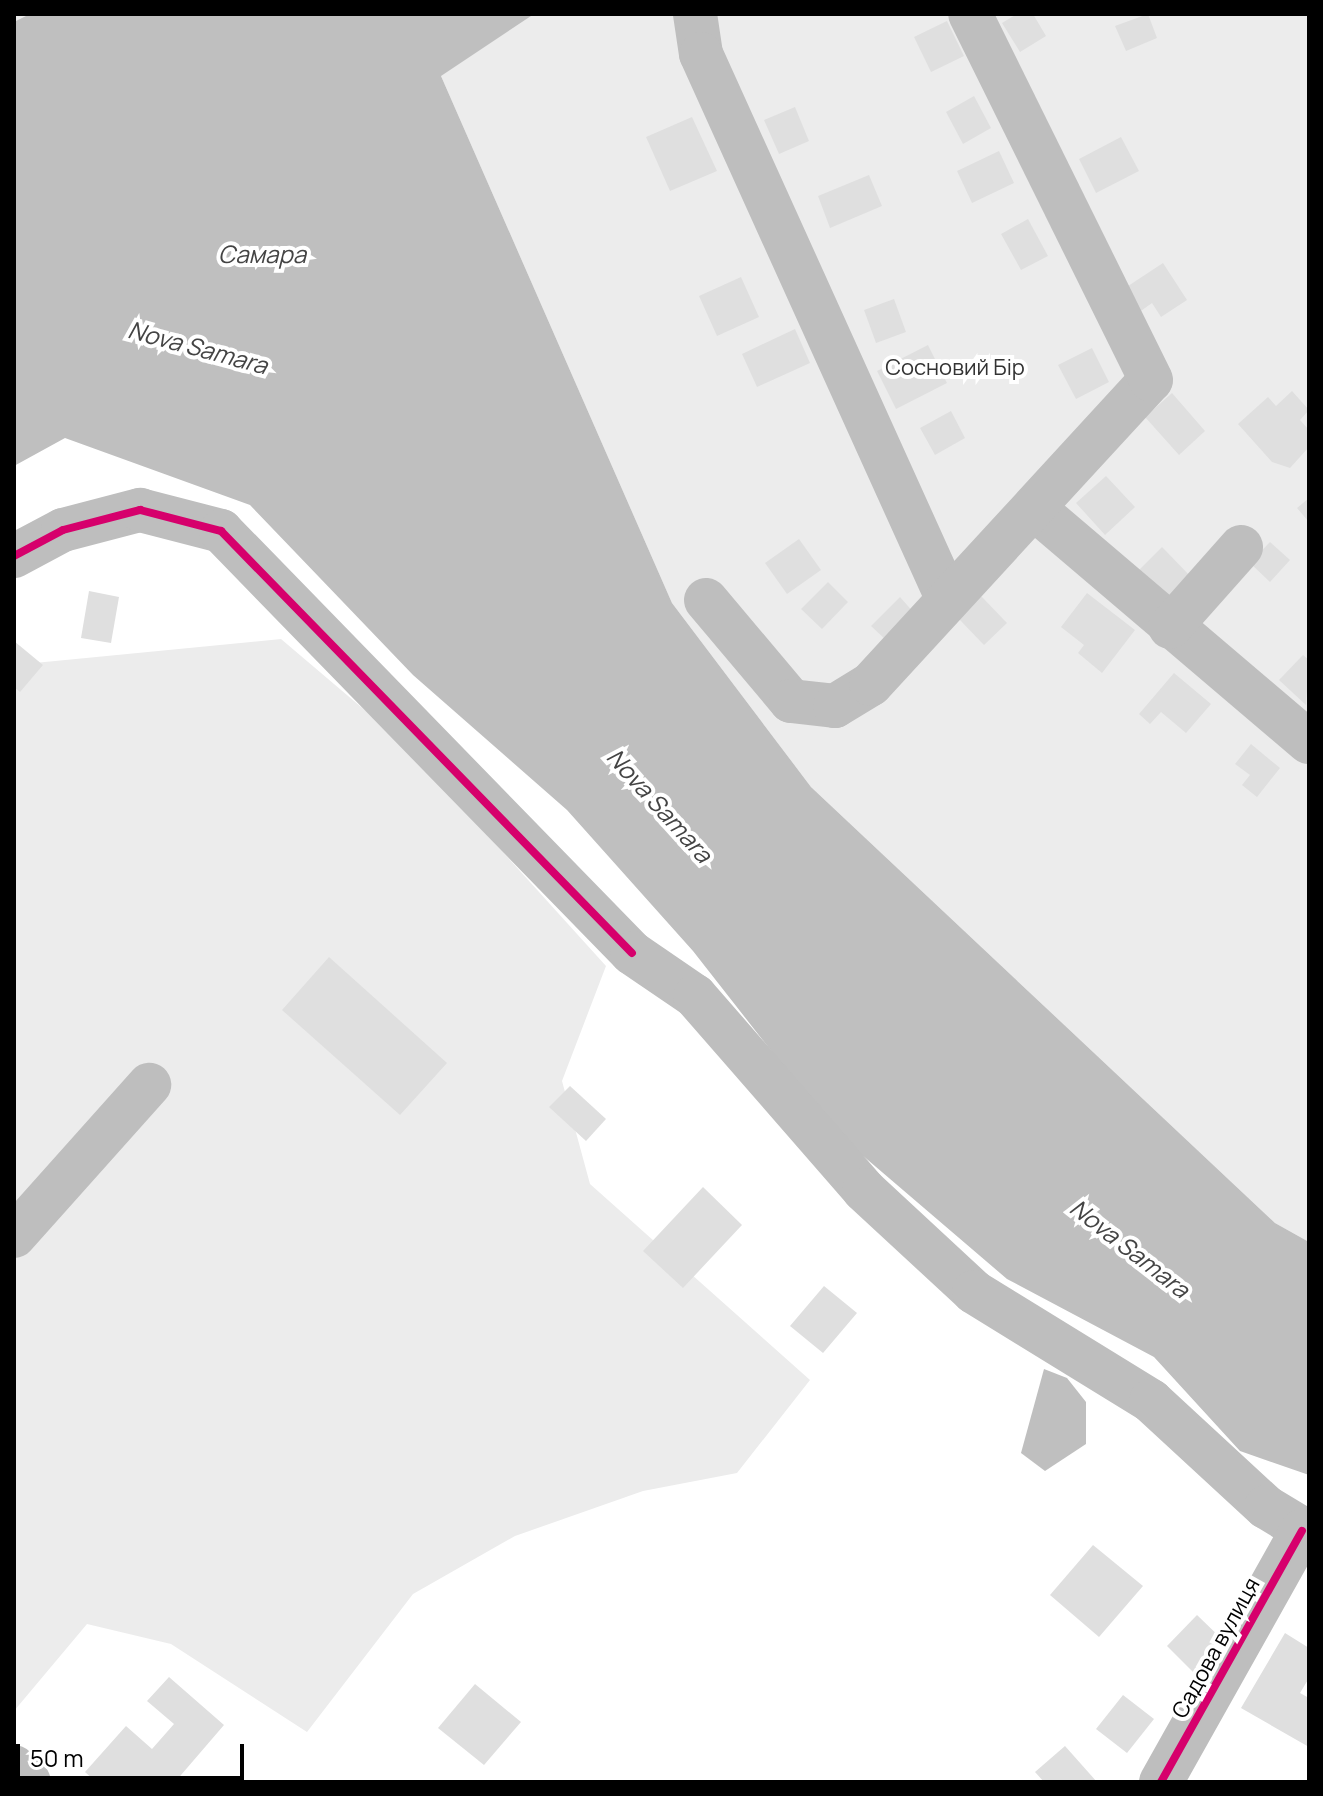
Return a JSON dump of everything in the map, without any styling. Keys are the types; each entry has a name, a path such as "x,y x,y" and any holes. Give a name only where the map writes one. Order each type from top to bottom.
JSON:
{"street":[{"path":"695,14 701,54 948,600"},
{"path":"706,600 791,701 835,706 871,684 1036,510 1151,380 970,14"},
{"path":"14,556 63,530 140,510 221,531 632,953 695,996 864,1190 974,1292 1151,1401 1266,1507 1306,1532"},
{"path":"1036,510 1309,742"},
{"path":"1170,627 1241,547"},
{"path":"14,1236 149,1085"},
{"name":"Садова вулиця","path":"1161,1782 1306,1532"},
{"path":"14,1767 29,1782"}],"green space":[{"name":"Сосновий Бір","path":"14,14 1309,14 1309,1242 1275,1223 811,787 672,603 441,76 14,466"},
{"path":"281,639 407,746 606,966 562,1081 590,1184 810,1380 737,1473 643,1491 515,1536 413,1594 307,1732 171,1644 87,1624 14,1711 14,665"}],"water":[{"name":"Самара","path":"30,14 534,14 441,76 672,603 811,787 1275,1223 1309,1242 1309,1475 1240,1451 1154,1357 1007,1279 834,1131 693,951 567,810 413,675 250,505 65,438 14,466 14,22"},
{"path":"1044,1369 1067,1378 1086,1402 1086,1444 1045,1471 1021,1453"}],"building":[{"path":"1017,14 1033,14 1046,36 1020,52 1002,23"},
{"path":"1148,14 1157,38 1126,51 1115,26"},
{"path":"947,21 964,56 931,72 914,37"},
{"path":"974,96 991,128 963,144 946,112"},
{"path":"795,107 809,141 779,154 764,120"},
{"path":"692,117 717,171 670,191 646,137"},
{"path":"1121,137 1139,171 1096,193 1079,159"},
{"path":"999,151 1014,183 972,203 957,171"},
{"path":"869,175 882,206 830,228 818,196"},
{"path":"1028,219 1048,256 1021,270 1001,234"},
{"path":"1163,263 1187,300 1161,317 1152,303 1138,313 1122,290"},
{"path":"741,277 759,317 717,336 699,296"},
{"path":"894,299 906,332 876,343 864,310"},
{"path":"795,329 810,363 757,387 742,354"},
{"path":"928,345 947,383 896,409 877,371"},
{"path":"1092,348 1109,382 1076,399 1058,365"},
{"path":"1292,391 1309,410 1300,420 1309,430 1309,447 1290,468 1272,462 1238,424 1268,397 1276,406"},
{"path":"1172,393 1205,431 1179,455 1145,417"},
{"path":"951,411 965,438 935,455 920,428"},
{"path":"1106,476 1135,507 1105,535 1076,503"},
{"path":"1309,498 1309,522 1297,508"},
{"path":"799,539 821,570 787,594 765,563"},
{"path":"1270,542 1290,560 1270,582 1250,563"},
{"path":"1162,547 1194,580 1172,602 1139,570"},
{"path":"828,582 848,602 822,629 801,609"},
{"path":"89,591 119,597 111,643 81,638"},
{"path":"1087,593 1135,630 1102,673 1078,653 1084,645 1061,627"},
{"path":"981,596 1007,623 984,645 958,618"},
{"path":"900,597 915,614 887,641 871,626"},
{"path":"14,641 43,665 20,692 14,687"},
{"path":"1303,655 1309,660 1306,705 1279,680"},
{"path":"1174,673 1211,704 1186,733 1161,712 1150,724 1139,714"},
{"path":"1251,744 1280,768 1257,797 1242,785 1250,775 1235,764"},
{"path":"329,957 447,1063 400,1115 282,1010"},
{"path":"570,1086 606,1119 586,1141 549,1107"},
{"path":"703,1187 742,1225 683,1288 643,1251"},
{"path":"824,1286 857,1313 823,1353 790,1326"},
{"path":"1093,1545 1143,1586 1099,1637 1050,1595"},
{"path":"1197,1615 1226,1643 1195,1674 1167,1646"},
{"path":"1285,1633 1309,1648 1309,1678 1300,1693 1309,1698 1309,1747 1241,1708"},
{"path":"169,1677 224,1725 175,1782 96,1782 85,1772 126,1726 152,1749 174,1724 147,1701"},
{"path":"475,1684 521,1722 484,1765 438,1728"},
{"path":"1123,1695 1154,1719 1127,1753 1096,1729"},
{"path":"1065,1746 1097,1782 1044,1782 1035,1772"}],"cycle path":[{"path":"14,556 63,530 140,510 221,531 632,953"},
{"path":"1161,1782 1302,1531"}],"water label":[{"name":"Nova Samara","path":"198,347"},
{"name":"Nova Samara","path":"660,805"},
{"name":"Nova Samara","path":"1130,1248"}]}
